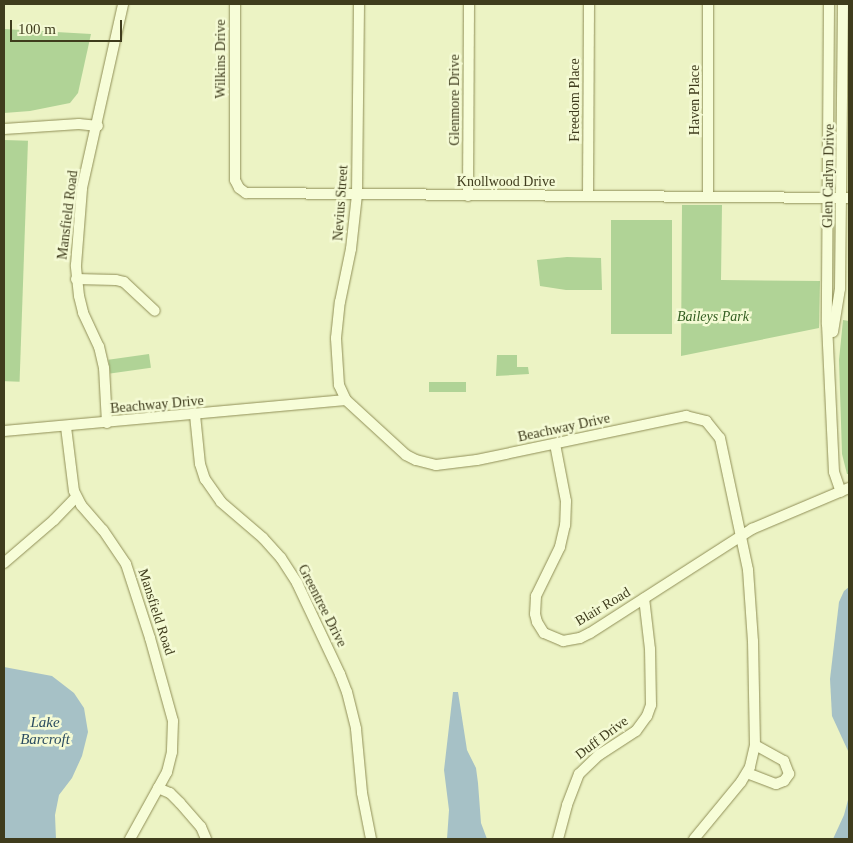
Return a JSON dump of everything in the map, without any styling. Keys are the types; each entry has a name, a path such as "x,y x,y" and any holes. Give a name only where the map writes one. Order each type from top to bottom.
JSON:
{"street":[{"name":"Wilkins Drive","path":"235,114 236,4"},
{"name":"Nevius Street","path":"346,400 339,385 336,338 338,312 351,249 357,195 359,4"},
{"name":"Glenmore Drive","path":"468,196 469,4"},
{"name":"Freedom Place","path":"588,196 589,4"},
{"name":"Haven Place","path":"708,4 708,196"},
{"name":"Glen Carlyn Drive","path":"829,4 829,348 834,472 845,490"},
{"name":"Glen Carlyn Drive","path":"829,348 840,289 846,198 843,4"},
{"name":"Mansfield Road","path":"107,423 102,355 83,312 76,279 82,188 98,126 122,6"},
{"name":"Knollwood Drive","path":"235,114 235,180 242,191 250,194 846,198"},
{"path":"4,129 79,124 98,126"},
{"path":"76,279 124,282 155,311"},
{"name":"Beachway Drive","path":"4,431 66,427 346,400 395,447 411,458 426,464 449,465 686,416 706,421 720,438 742,535 750,587 755,745 747,773 694,839"},
{"name":"Greentree Drive","path":"195,415 200,464 205,479 221,502 263,538 281,558 297,583 340,674 347,692 356,729 362,793 371,839"},
{"name":"Mansfield Road","path":"66,427 71,481 76,496 103,530 126,564 170,705 174,735 167,772 130,839"},
{"name":"Blair Road","path":"555,444 565,493 565,525 560,547 536,596 535,614 541,629 555,639 563,641 580,638 742,535 845,490"},
{"path":"4,563 54,520 76,496"},
{"name":"Duff Drive","path":"558,839 567,805 579,774 599,754 636,731 647,716 651,705 650,649 644,598"},
{"path":"747,773 776,784 784,781 789,774 784,761 755,745"},
{"path":"158,788 170,793 180,802 201,827 206,839"}],"green space":[{"path":"4,29 91,34 78,93 70,103 30,111 4,113"},
{"path":"4,140 28,141 20,382 4,381"},
{"name":"Baileys Park","path":"682,205 722,205 721,280 820,281 819,328 681,356"},
{"path":"611,220 672,220 672,334 611,334"},
{"path":"567,257 601,258 602,290 566,290 540,286 537,260"},
{"path":"843,320 849,321 849,474 847,474 842,454 839,360"},
{"path":"149,354 151,368 110,374 108,360"},
{"path":"497,355 517,355 517,367 528,367 529,374 496,376"},
{"path":"429,382 466,382 466,392 429,392"}],"water":[{"path":"849,587 849,753 832,716 830,679 839,602 844,591"},
{"name":"Lake Barcroft","path":"4,667 52,676 74,693 84,708 88,732 82,756 72,778 59,795 55,815 56,839 4,839"},
{"path":"453,692 458,692 467,750 476,768 481,823 487,839 447,839 449,810 444,770"},
{"path":"849,796 849,839 833,839 844,815"}]}
